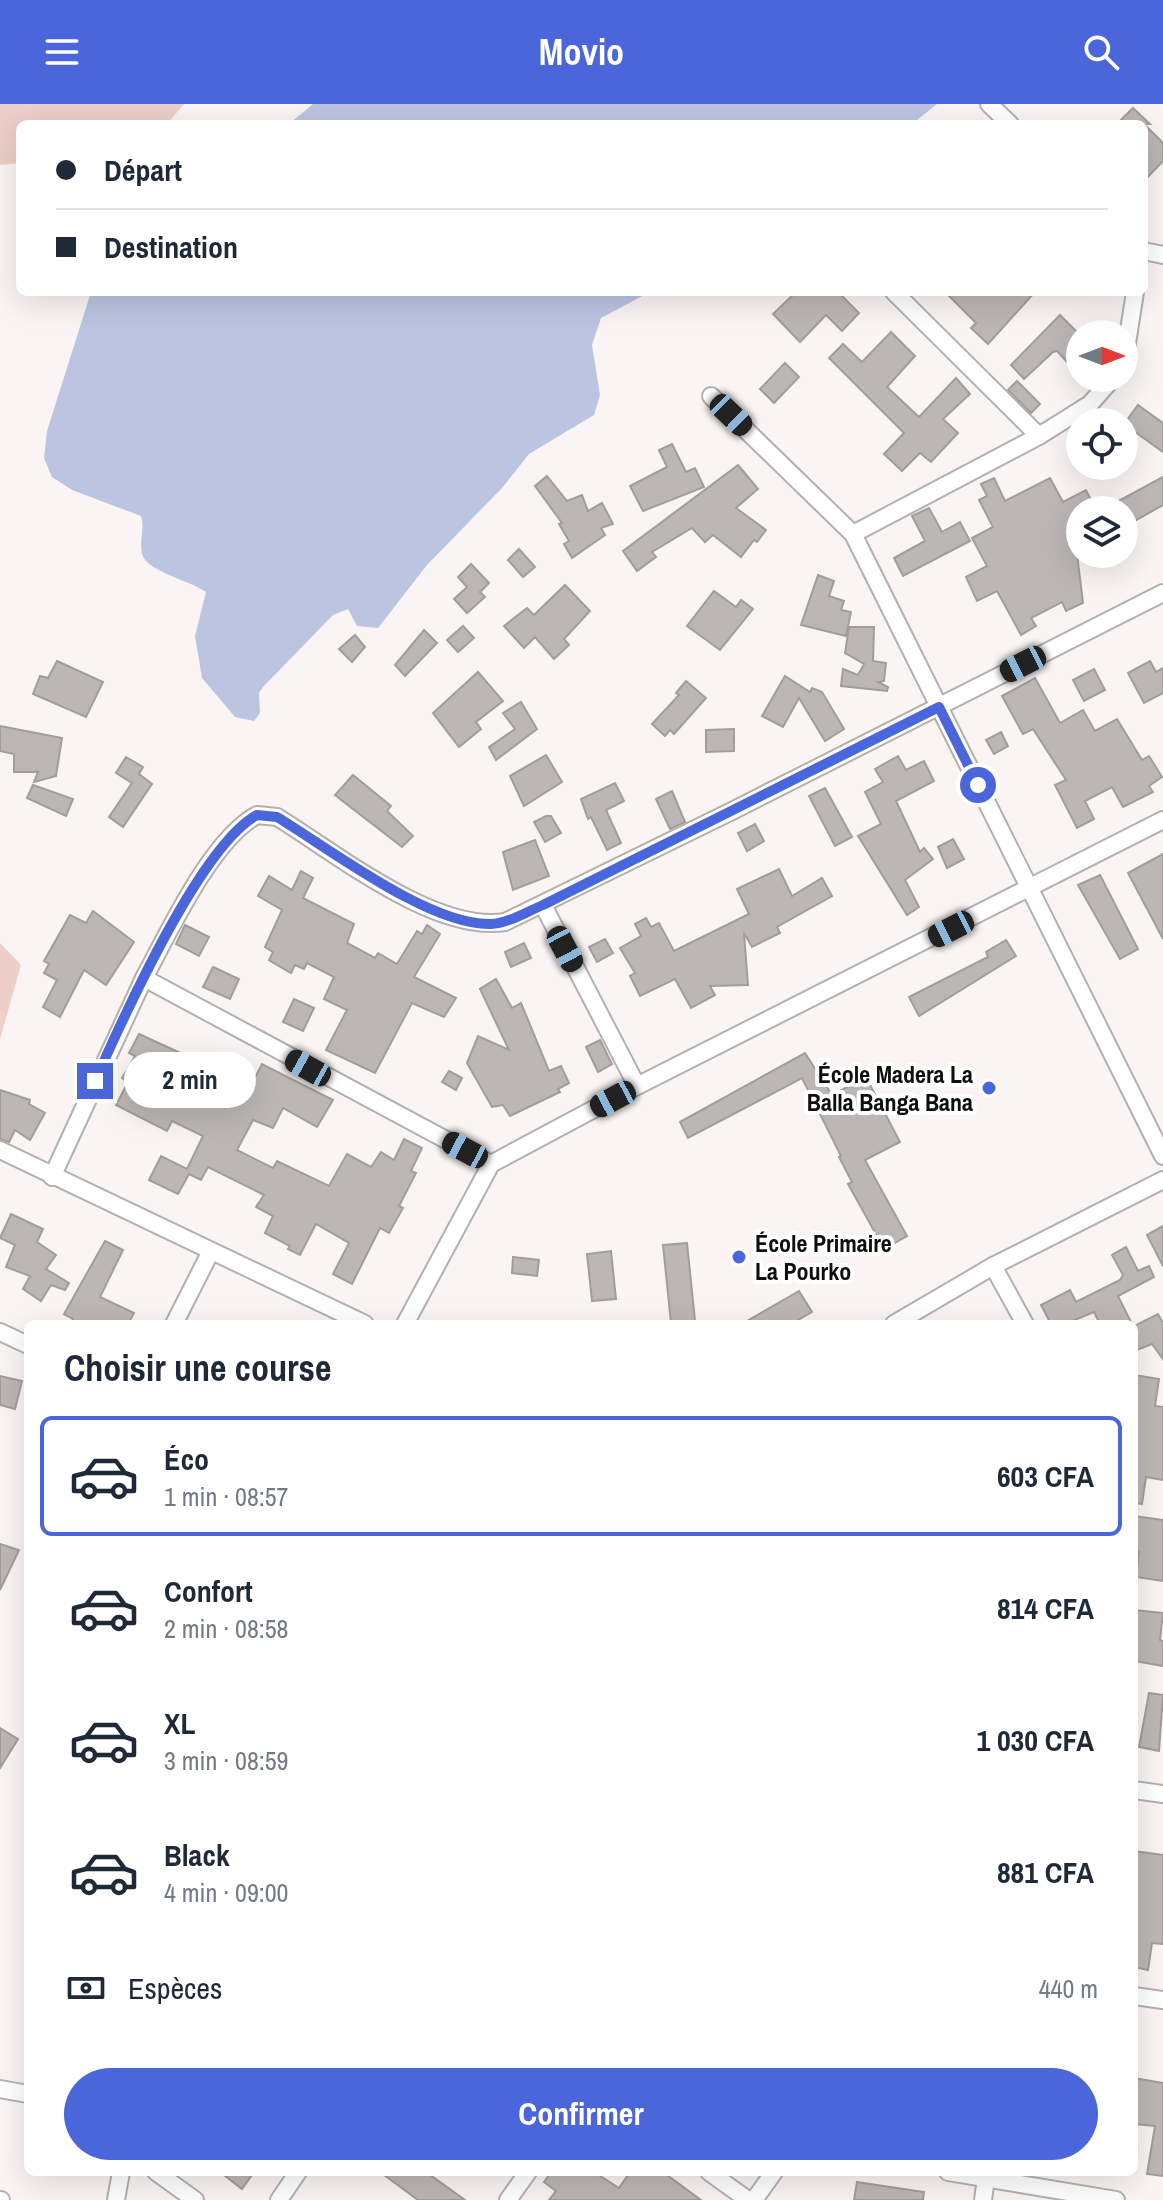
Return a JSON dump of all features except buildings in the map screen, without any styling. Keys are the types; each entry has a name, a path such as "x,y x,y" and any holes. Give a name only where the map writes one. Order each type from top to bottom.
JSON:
{"street":[{"path":"989,104 1006,120"},
{"path":"898,296 1039,436"},
{"path":"1131,320 1134,296"},
{"path":"853,534 1039,436 1090,404 1101,392"},
{"path":"711,396 853,534 1163,1156"},
{"path":"52,1177 144,978 200,878 225,846 257,815 277,817 403,894 454,916 494,924 543,905 1163,593"},
{"path":"407,1320 491,1164 637,1086 1163,820"},
{"path":"543,905 637,1086"},
{"path":"144,978 491,1164"},
{"path":"0,1150 357,1320"},
{"path":"901,1320 993,1266 1163,1180"},
{"path":"176,1320 211,1251"},
{"path":"993,1266 1023,1320"},
{"path":"0,1332 24,1343"},
{"path":"1138,1791 1163,1794"},
{"path":"1138,1997 1163,2000"},
{"path":"0,2089 24,2093"},
{"path":"116,2200 120,2176"},
{"path":"162,2176 195,2200"},
{"path":"279,2200 295,2176"},
{"path":"508,2200 525,2176"},
{"path":"715,2176 751,2200 771,2176"},
{"path":"973,2176 1116,2200"},
{"path":"983,2200 986,2178"}],"shaded area":[{"path":"0,104 184,104 170,120 16,120 16,163 0,165"},
{"path":"0,943 21,965 0,1039"}],"water":[{"path":"313,104 937,104 917,120 294,120"},
{"path":"90,296 642,296 601,318 592,345 600,395 594,415 529,454 502,488 427,565 378,628 357,626 348,609 333,615 263,687 259,693 260,713 254,721 235,717 202,678 195,636 206,592 160,571 145,560 141,549 141,516 72,490 52,477 44,458 47,431"}],"place":[{"name":"École Madera La Balla Banga Bana","path":"989,1088"},
{"name":"École Primaire La Pourko","path":"739,1257"}],"route":[{"path":"95,1081 144,978 187,899 218,854 250,818 257,815 277,817 415,901 473,922 494,924 543,905 939,707 978,785"}]}
